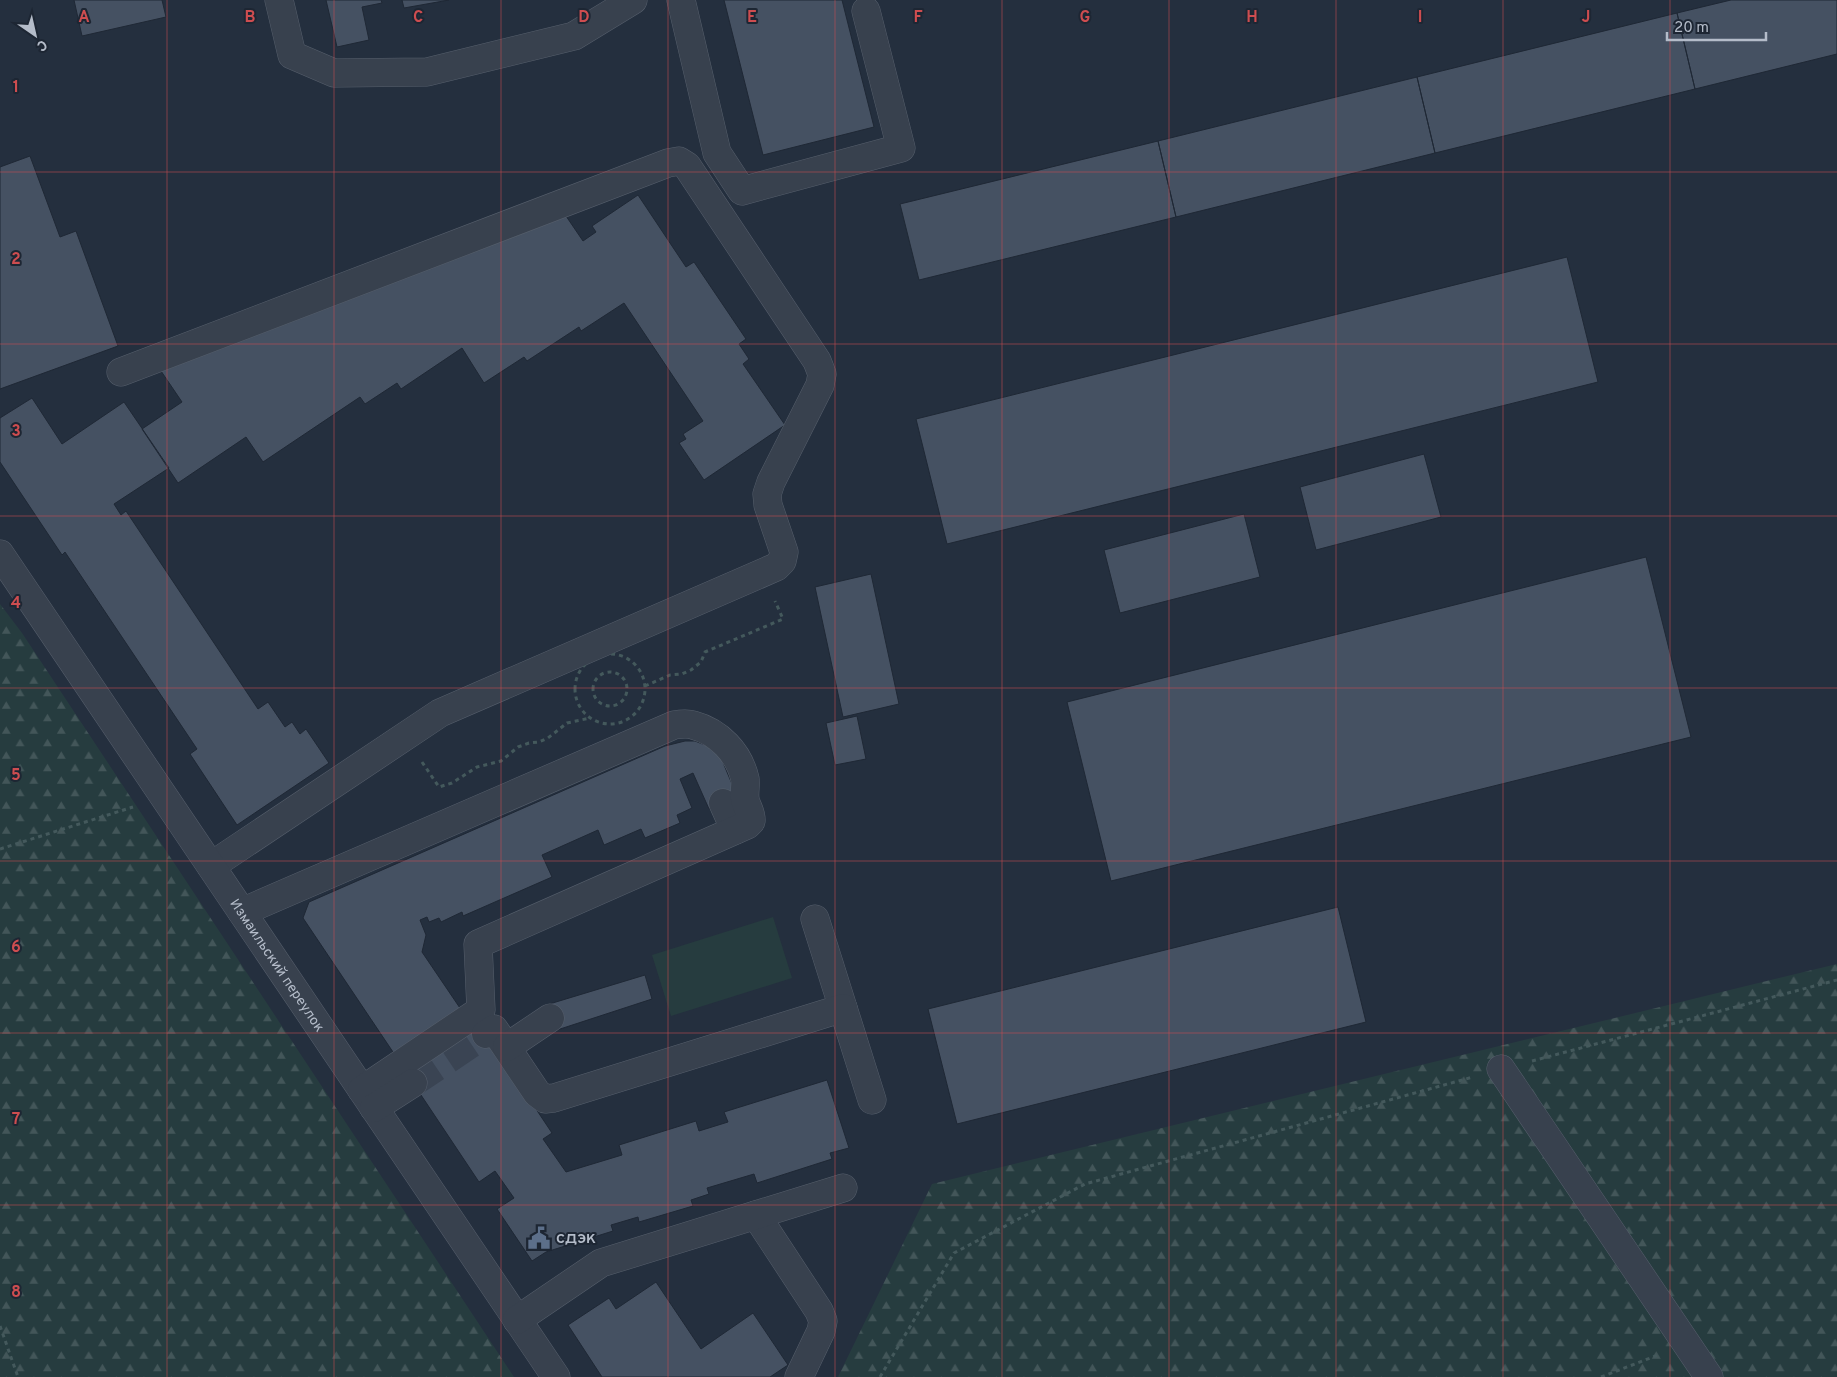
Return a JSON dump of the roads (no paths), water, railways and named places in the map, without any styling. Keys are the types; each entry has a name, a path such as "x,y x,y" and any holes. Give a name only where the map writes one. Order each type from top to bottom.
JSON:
{"street":[{"path":"279,0 292,55 334,73 427,72 574,36 633,0"},
{"path":"681,0 717,153 742,191 901,148 866,11"},
{"path":"120,372 668,162 679,161 687,166 818,361 822,374 820,385 771,482 768,494 768,505 784,552 782,561 776,567 440,713 211,866"},
{"name":"Измаильский переулок","path":"0,554 556,1377"},
{"path":"242,912 674,724 692,724 708,730 733,751 745,780 745,800 752,816 752,821 747,825 478,944 492,1030 537,1093 545,1099 554,1098 843,1008"},
{"path":"723,803 735,830"},
{"path":"815,919 872,1100"},
{"path":"368,1099 492,1030 550,1018"},
{"path":"1501,1068 1709,1377"},
{"path":"368,1099 413,1083"},
{"path":"518,1320 601,1263 842,1188"},
{"path":"756,1215 819,1311 823,1321 821,1331 798,1377"}],"tunnel":[{"path":"413,1083 486,1034"}],"place":[{"name":"СДЭК","path":"539,1238"}]}
